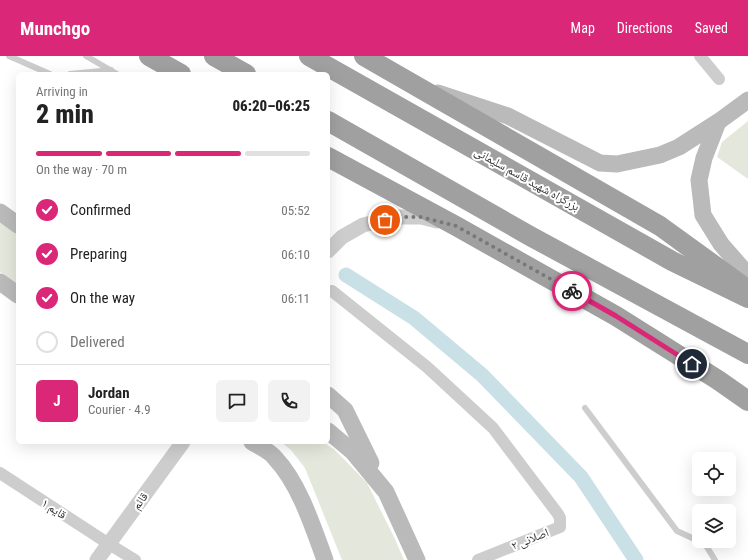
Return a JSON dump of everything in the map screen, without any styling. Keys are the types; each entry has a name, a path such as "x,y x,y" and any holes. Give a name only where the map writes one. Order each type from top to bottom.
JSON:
{"highway":[{"path":"149,56 177,72"},
{"path":"214,56 242,72"},
{"name":"بزرگراه شهید قاسم سلیمانی","path":"309,56 672,261 748,298"},
{"path":"364,56 660,226 748,289"},
{"path":"330,122 530,236 748,354"},
{"path":"330,158 456,226 616,316 718,380 748,402"}],"main road":[{"path":"417,86 508,116 600,163 617,164 660,155 679,147 718,122 748,100"},
{"path":"718,122 704,158 699,180 703,215 721,244 748,275"},
{"path":"0,212 16,224"},
{"path":"0,282 16,293"},
{"path":"330,397 345,410 386,492 416,560"},
{"path":"330,433 353,452 386,492"},
{"path":"255,444 274,456 288,474 298,492 325,560"}],"street":[{"path":"700,56 719,79"},
{"path":"330,248 342,237 363,225 396,217 421,217 456,226"},
{"name":"اصلانی ۲","path":"332,291 427,367 493,428 558,514 560,518 560,527 478,560"},
{"name":"قائم","path":"97,560 183,444"},
{"name":"قایم ۱","path":"0,473 135,560"}],"lane":[{"path":"9,56 45,72"},
{"path":"86,56 114,72"},
{"path":"90,72 111,70"},
{"path":"585,408 678,531 705,544 715,560"}],"shaded area":[{"path":"748,121 748,179 717,157 722,142"},
{"path":"0,221 16,232 16,284 0,272"},
{"path":"284,444 326,444 334,449 367,483 404,560 342,560 305,468 291,450"}],"waterway":[{"path":"346,275 414,318 482,375 581,477 636,560"}],"way so far":[{"path":"385,220 396,217 421,217 456,226 572,291"}],"route":[{"path":"572,291 616,316 692,364"}]}
